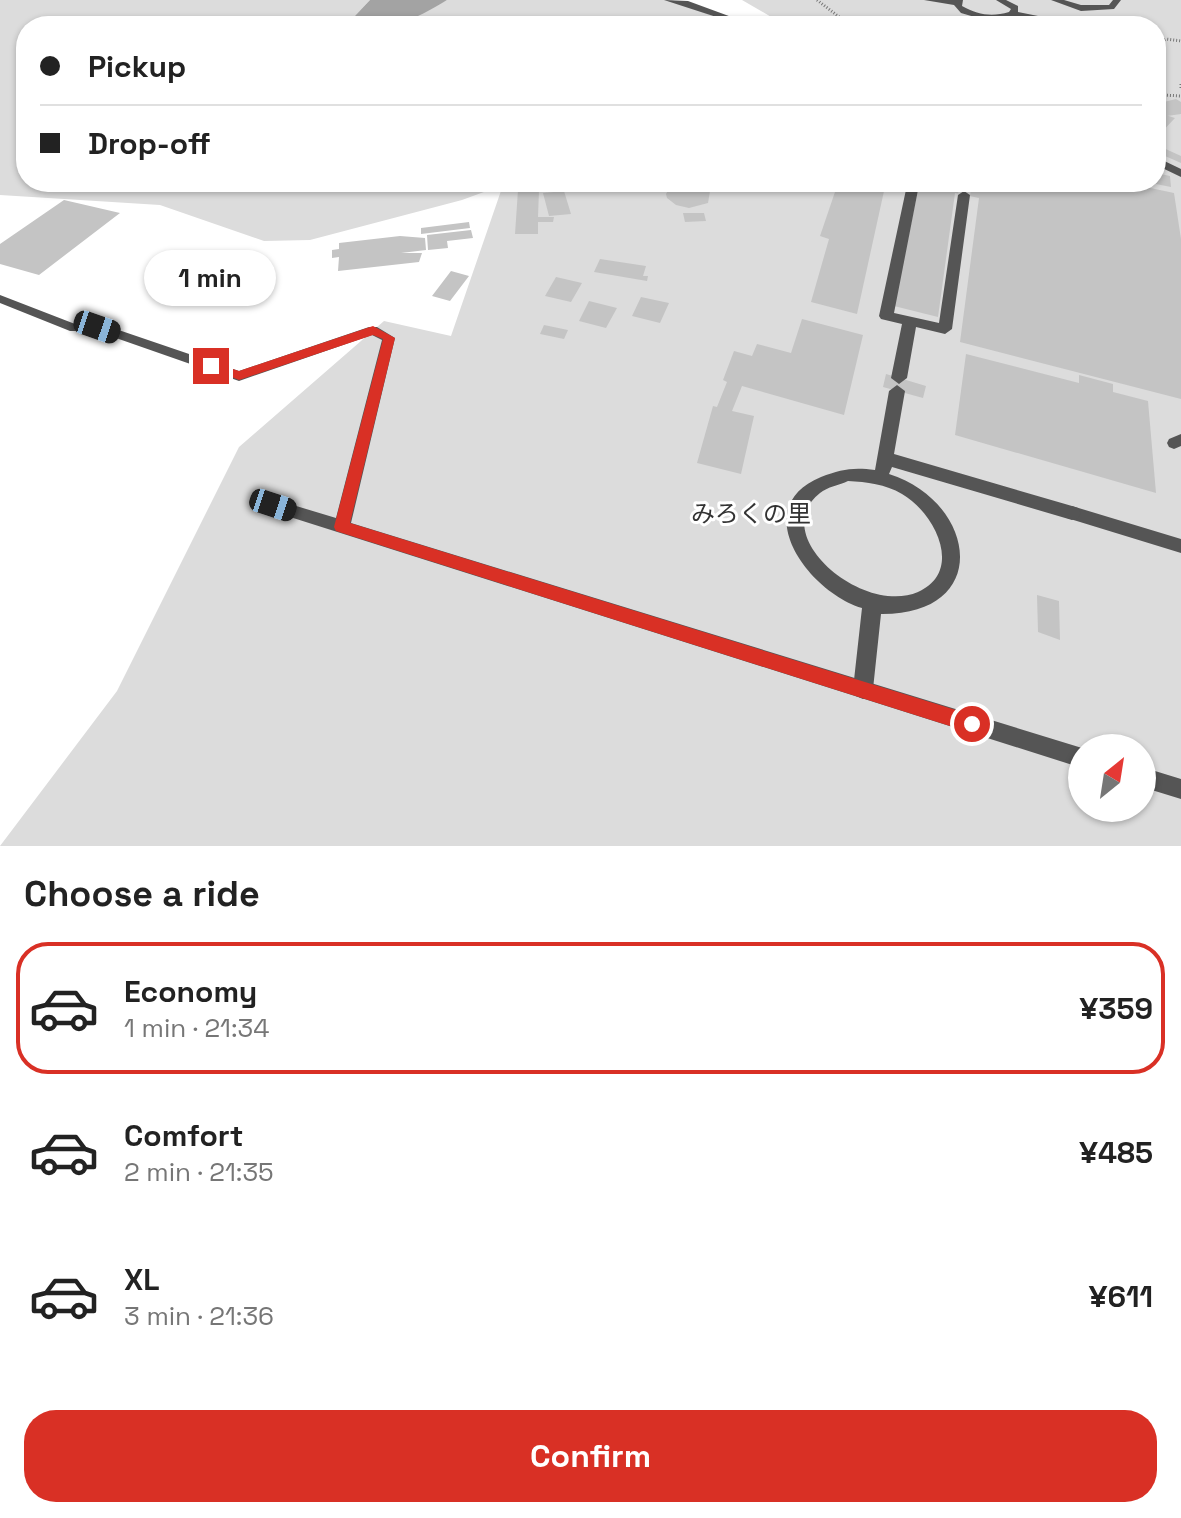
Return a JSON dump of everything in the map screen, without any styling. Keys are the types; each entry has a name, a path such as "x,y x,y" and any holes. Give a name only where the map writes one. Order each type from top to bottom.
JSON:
{"street":[{"path":"668,0 723,16"},
{"path":"928,0 958,2"},
{"path":"1000,0 1015,8 1013,14"},
{"path":"1055,0 1081,8 1111,7 1117,0"},
{"path":"1081,8 1085,16"},
{"path":"1006,16 1022,16"},
{"path":"912,192 886,316 945,329 963,192"},
{"path":"882,478 910,321"},
{"path":"885,458 1072,513"},
{"path":"847,474 882,478 917,495 936,513 948,534 953,556 947,577 934,594 911,604 884,605 856,599 831,585 812,566 799,545 795,524 798,505 809,489 826,479 847,474"},
{"path":"863,689 872,602"}],"lane":[{"path":"0,299 74,328 97,327 239,376 373,330 389,338 342,527"},
{"path":"273,505 1068,754"},
{"path":"1072,513 1181,546"},
{"path":"1156,781 1181,789"}],"path":[{"path":"817,0 836,16"},
{"path":"822,6 831,0"}],"green space":[{"name":"みろくの里","path":"0,0 370,0 355,16 16,16 16,192 484,192 310,240 264,241 160,205 0,195"},
{"path":"447,0 672,0 713,16 413,16"},
{"name":"みろくの里","path":"742,0 1181,0 1181,846 0,846 117,691 239,447 384,321 451,336 501,192 1166,192 1166,16 770,16"}],"shaded area":[{"path":"370,0 447,0 418,16 355,16"}],"building":[{"path":"1176,99 1181,102 1181,114 1166,115 1166,102"},
{"path":"1166,115 1175,118 1166,127"},
{"path":"1166,149 1181,156 1181,163 1166,156"},
{"path":"1166,175 1170,176 1171,187 1166,186"},
{"path":"518,192 539,192 538,217 554,217 553,222 538,222 538,234 515,234"},
{"path":"564,192 571,214 549,216 543,193"},
{"path":"710,192 708,203 689,208 676,205 666,194"},
{"path":"835,192 884,192 857,314 811,302 829,239 820,236"},
{"path":"918,192 1174,193 1181,239 1181,399 960,342 979,198 955,193 938,317 894,306"},
{"path":"64,200 120,213 39,275 0,264 0,244"},
{"path":"683,213 704,213 706,221 685,222"},
{"path":"469,222 470,228 421,234 421,228"},
{"path":"471,230 473,238 447,241 448,248 428,250 427,235"},
{"path":"400,236 425,238 426,250 401,253 422,253 419,262 338,271 339,257 332,258 332,250 339,249 339,243"},
{"path":"600,259 646,266 643,276 648,276 647,281 594,272"},
{"path":"451,271 469,276 450,301 432,296"},
{"path":"556,277 582,283 571,302 545,296"},
{"path":"641,297 669,303 660,323 632,316"},
{"path":"589,301 617,308 606,328 579,321"},
{"path":"802,319 863,335 844,415 742,386 732,411 754,416 741,474 697,463 713,406 717,407 727,382 723,380 734,351 752,356 757,344 791,353"},
{"path":"544,325 568,330 564,339 540,334"},
{"path":"966,354 1079,383 1079,375 1113,384 1113,392 1148,401 1156,493 955,435"},
{"path":"886,374 926,386 923,398 883,387"},
{"path":"1037,595 1059,601 1060,640 1038,632"}],"route":[{"path":"211,366 239,376 373,330 389,338 342,527 972,724"}]}
